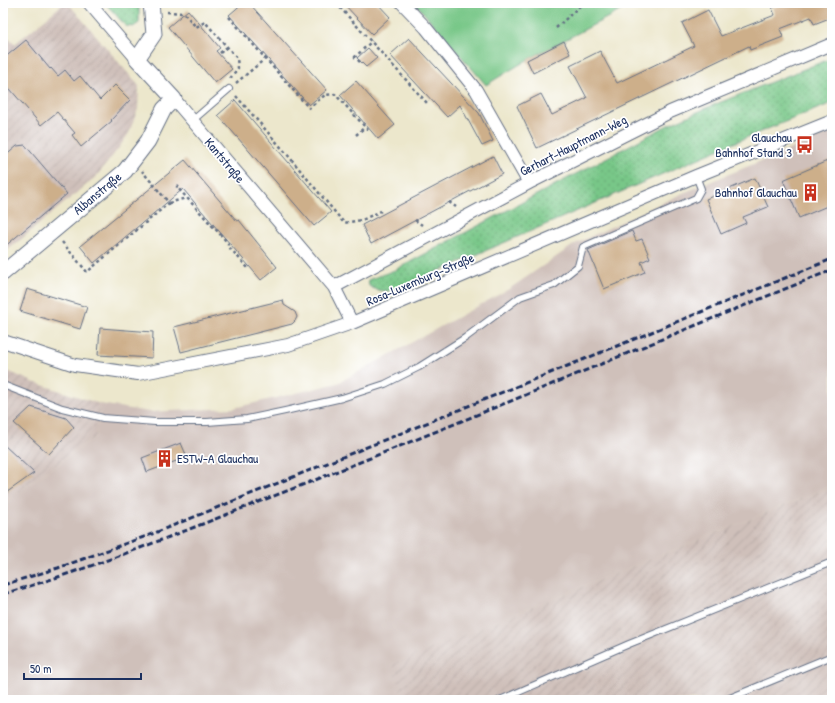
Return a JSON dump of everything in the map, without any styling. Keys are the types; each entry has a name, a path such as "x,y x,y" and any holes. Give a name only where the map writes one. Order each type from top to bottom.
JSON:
{"street":[{"name":"Kantstraße","path":"89,3 174,99 334,287 352,323"},
{"path":"402,3 426,28 476,90 529,183"},
{"path":"137,59 154,34 152,8"},
{"name":"Gerhart-Hauptmann-Weg","path":"334,287 529,183 670,112 832,44"},
{"name":"Albanstraße","path":"3,273 125,171 148,141 164,109 174,99"},
{"name":"Rosa-Luxemburg-Straße","path":"3,341 75,365 138,374 288,345 352,323 696,176 832,121"}],"lane":[{"path":"192,121 229,89"},
{"path":"3,385 62,408 104,418 155,422 207,422 247,419 342,398 385,384 419,367 465,338 520,297 554,286 578,266 583,247 696,198 701,189 696,176"},
{"path":"500,700 629,644 832,562"},
{"path":"724,700 832,656"}],"path":[{"path":"336,3 352,18 372,42 398,68 427,103 429,100"},
{"path":"556,28 583,3"},
{"path":"152,8 184,13 196,27 205,22 227,46 237,58 238,68 226,83 229,89 286,153 344,223 362,220 381,211"},
{"path":"229,17 309,108 325,95 336,94 368,130"},
{"path":"360,62 355,57 372,42"},
{"path":"220,53 227,46"},
{"path":"229,89 266,58"},
{"path":"356,135 365,127"},
{"path":"133,160 168,203"},
{"path":"179,185 177,186 186,198 202,213 228,242 228,246 248,268"},
{"path":"52,231 87,272 168,203 186,198"}],"shaded area":[{"path":"64,3 68,3 139,86 138,109 129,133 96,177 3,254 3,32 15,44"},
{"path":"832,132 832,486 392,664 403,700 3,700 3,503 96,436 100,404 149,412 234,408 338,383 509,289 575,244 683,193"},
{"path":"3,369 33,382 100,404 96,436 3,503"},
{"path":"832,486 832,700 403,700 391,664"}],"green space":[{"path":"105,3 139,3 139,23 133,27 126,26"},
{"path":"415,3 635,3 527,60 486,85"},
{"path":"832,58 832,103 750,136 395,290 382,291 369,286 368,280 395,270 668,125 711,106"}],"building":[{"path":"243,3 249,3 327,90 309,105 229,15"},
{"path":"343,3 377,3 390,17 372,34"},
{"path":"786,3 832,3 832,17 814,24 811,17 780,29 783,37 750,50 749,46 537,148 517,106 541,94 552,115 587,98 570,66 600,51 617,83 694,46 682,23 708,10 721,36 775,15 772,8"},
{"path":"188,10 220,48 216,51 232,69 215,83 168,27"},
{"path":"409,38 479,113 493,141 482,146 460,105 447,117 390,55"},
{"path":"26,40 50,69 51,68 58,76 65,70 74,81 80,76 100,100 115,85 130,100 111,120 112,121 81,147 72,135 75,133 57,112 41,125 10,89 3,95 3,59"},
{"path":"564,41 570,54 533,73 527,60"},
{"path":"368,48 377,58 366,67 357,58"},
{"path":"356,81 395,125 378,139 340,95"},
{"path":"235,100 331,212 314,226 218,115"},
{"path":"25,145 67,194 3,248 3,158 17,146"},
{"path":"493,156 502,174 371,244 362,225"},
{"name":"Bahnhof Glauchau","path":"832,159 832,204 799,218 783,180"},
{"path":"185,160 237,221 239,220 277,267 261,280 183,189 94,263 80,246"},
{"path":"755,178 768,207 743,217 746,223 721,234 706,199"},
{"path":"632,231 636,241 642,239 650,258 641,262 645,272 604,289 588,250"},
{"path":"27,289 87,307 80,329 20,311"},
{"path":"283,300 284,305 295,312 297,317 292,324 181,352 174,327"},
{"path":"100,328 153,332 152,358 98,355"},
{"path":"31,407 66,418 74,427 49,454 14,423"},
{"name":"ESTW-A Glauchau","path":"181,443 187,457 147,472 142,458"},
{"path":"3,444 34,473 3,495"}],"railway":[{"path":"3,585 58,568 152,534 832,259"},
{"path":"3,594 119,556 196,527 375,456 832,270"}],"place":[{"name":"Glauchau Bahnhof Stand 3","path":"805,144"},
{"name":"Bahnhof Glauchau","path":"810,192"},
{"name":"ESTW-A Glauchau","path":"164,458"}]}
